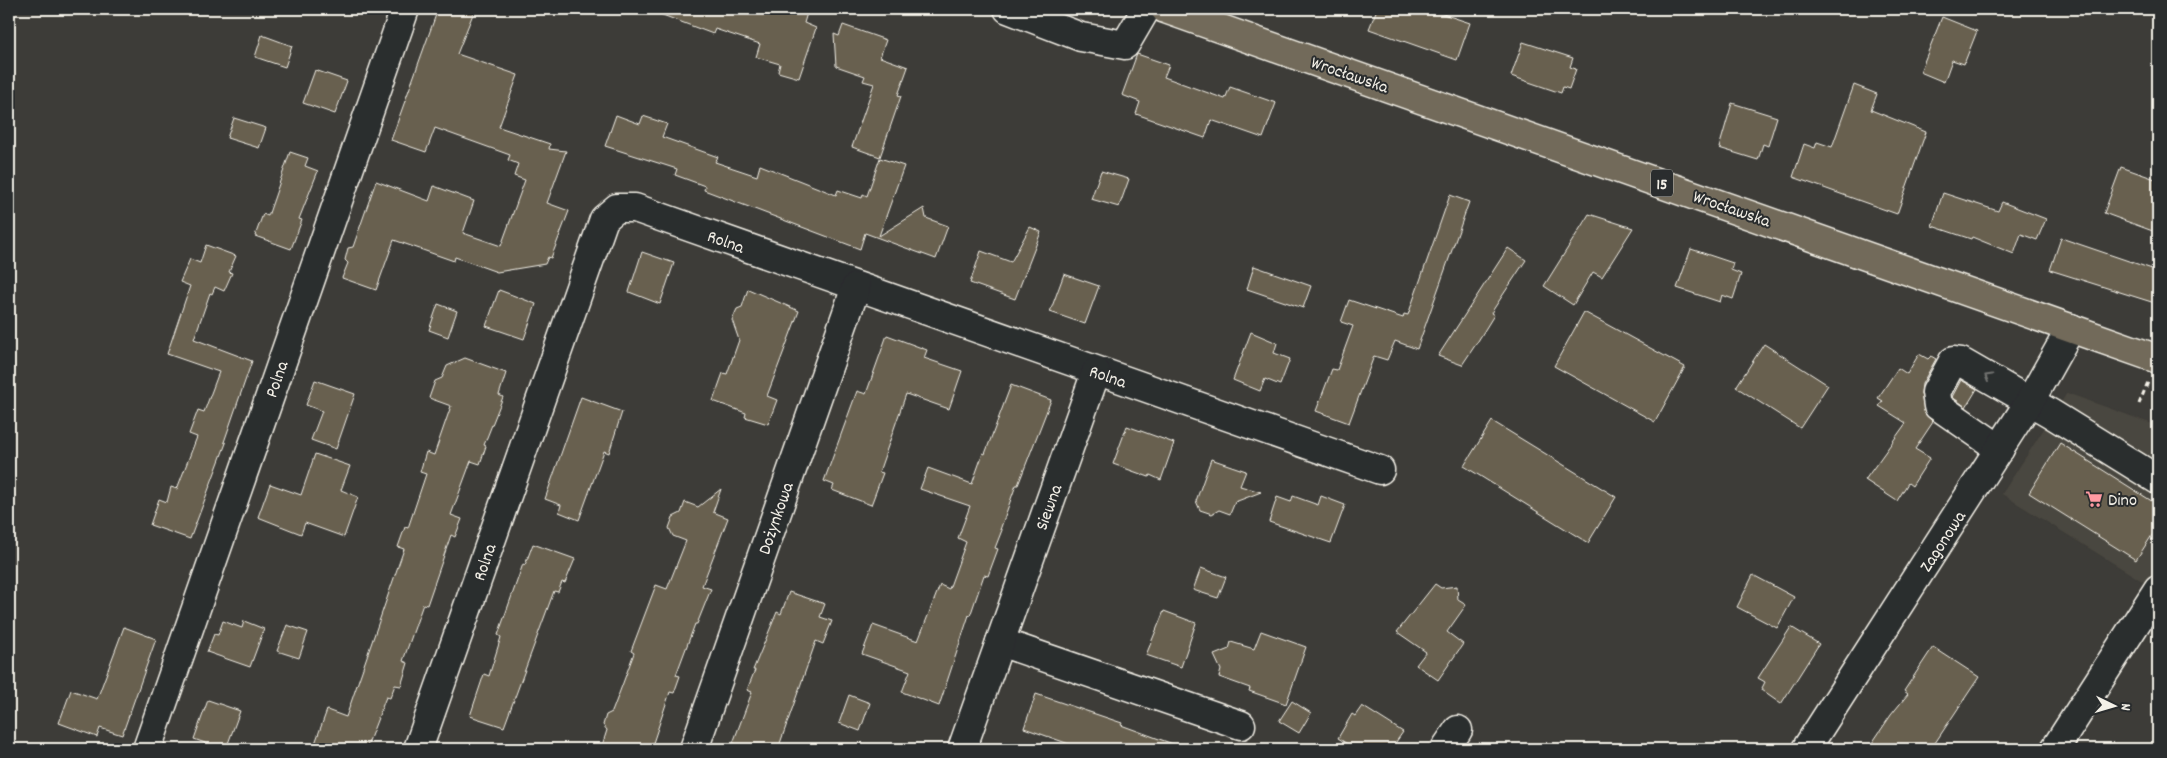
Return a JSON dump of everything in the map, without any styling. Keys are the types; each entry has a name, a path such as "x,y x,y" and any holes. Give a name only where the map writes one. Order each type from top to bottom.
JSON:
{"main road":[{"name":"Wrocławska","path":"1165,9 2158,359"}],"street":[{"name":"Polna","path":"147,749 405,9"},
{"path":"1008,9 1081,37 1125,45 1146,9"},
{"name":"Rolna","path":"418,749 604,219 617,208 635,208 1096,372 1380,470"},
{"name":"Dożynkowa","path":"694,749 856,287"},
{"name":"Zagonowa","path":"1806,749 2000,450 2071,328"},
{"path":"2000,450 1938,406 1936,392 1953,361 1961,362 2030,401 2158,480"},
{"name":"Siewna","path":"962,749 1096,372"},
{"path":"2055,749 2158,589"},
{"path":"1000,642 1241,725"}],"shaded area":[{"path":"2067,393 2158,426 2158,566 2147,584 2002,494"}],"building":[{"path":"438,9 475,9 457,54 518,75 499,127 550,144 549,149 566,151 547,203 569,211 551,258 548,257 545,264 497,272 455,257 454,261 394,240 376,290 342,278 348,263 345,260 348,248 353,247 376,181 429,201 434,186 474,201 463,233 501,246 525,180 514,176 518,164 508,160 510,155 435,128 426,152 391,140"},
{"path":"652,9 795,9 807,13 804,23 816,28 799,78 778,72 780,64 756,57 760,44 715,29 713,34 652,11"},
{"path":"1377,9 1428,9 1470,23 1457,60 1369,29"},
{"path":"1942,17 1977,31 1964,64 1952,60 1944,82 1920,72"},
{"path":"843,25 886,40 880,57 908,67 898,95 901,96 880,157 852,147 874,84 863,81 865,76 836,66 834,34 839,36"},
{"path":"262,35 292,46 285,67 255,57"},
{"path":"1523,42 1573,58 1570,67 1576,69 1569,89 1563,87 1561,93 1511,76"},
{"path":"1137,54 1169,65 1164,77 1225,99 1230,87 1276,103 1263,138 1211,120 1205,138 1136,114 1140,102 1122,95"},
{"path":"315,70 347,81 335,114 303,103"},
{"path":"1854,85 1877,94 1871,110 1926,132 1897,214 1793,177 1804,144 1815,148 1817,142 1832,147"},
{"path":"1732,103 1777,117 1768,146 1763,144 1758,160 1719,148"},
{"path":"616,115 640,124 643,116 667,124 662,137 718,157 715,162 757,176 760,165 836,195 838,190 862,198 863,194 867,196 880,158 904,166 879,236 924,208 926,218 948,226 936,259 865,233 860,249 704,190 705,186 675,175 677,169 605,146"},
{"path":"234,118 266,128 259,148 227,138"},
{"path":"290,152 308,158 305,166 318,171 299,219 302,220 291,249 255,236 263,214 268,216"},
{"path":"2121,167 2158,180 2158,233 2104,213"},
{"path":"1101,171 1129,179 1119,207 1091,199"},
{"path":"1943,193 1998,211 2002,202 2046,219 2037,240 2021,234 2014,254 1972,237 1971,239 1932,226"},
{"path":"1450,195 1469,202 1417,349 1395,341 1387,360 1374,356 1349,423 1316,411 1332,369 1337,370 1353,326 1341,322 1349,300 1403,318 1404,314 1408,315"},
{"path":"1589,214 1633,228 1602,277 1593,272 1573,305 1544,286"},
{"path":"1030,227 1041,232 1015,299 970,283 981,251 1011,262"},
{"path":"2061,238 2158,271 2158,304 2050,270"},
{"path":"206,245 236,256 229,272 232,273 224,291 215,287 212,294 210,293 194,339 252,361 224,442 226,443 190,539 150,525 159,499 167,502 171,487 177,489 197,437 189,434 198,410 204,412 219,372 167,354 190,286 180,282 190,259 200,263"},
{"path":"1508,248 1526,260 1491,313 1494,315 1478,341 1462,365 1438,356"},
{"path":"1691,249 1733,263 1731,270 1741,274 1733,299 1722,295 1720,302 1677,288"},
{"path":"642,252 674,263 660,304 629,292"},
{"path":"1254,266 1311,286 1303,308 1247,289"},
{"path":"1064,274 1099,286 1085,324 1050,312"},
{"path":"748,289 799,311 767,396 777,400 768,424 745,417 746,413 713,401 723,373 727,374 739,340 732,320 737,309 742,307"},
{"path":"499,290 536,304 524,339 486,326"},
{"path":"438,304 457,311 448,337 429,330"},
{"path":"1584,312 1685,367 1655,422 1554,366"},
{"path":"1251,332 1277,343 1274,353 1290,359 1280,385 1265,379 1260,391 1233,380"},
{"path":"887,335 927,350 924,358 962,371 949,409 906,394 879,472 883,473 871,505 832,490 834,485 824,481 857,391 866,394"},
{"path":"1764,344 1828,385 1800,428 1736,387"},
{"path":"1919,354 1928,359 1931,356 1936,359 1922,384 1921,394 1925,414 1933,422 1915,449 1930,458 1912,486 1908,483 1897,501 1865,480 1906,423 1879,406 1883,401 1878,398 1898,368 1907,374"},
{"path":"465,358 506,373 499,395 503,397 484,445 486,446 480,464 471,461 451,515 462,519 455,537 451,535 427,605 423,604 403,661 408,663 401,686 395,685 390,698 386,697 366,749 313,749 327,710 346,717 404,549 398,547 405,527 408,528 426,474 420,472 426,452 434,455 451,406 429,398 435,381 442,378 447,366"},
{"path":"315,380 355,394 336,449 311,440 322,411 306,405"},
{"path":"1961,380 1977,389 1966,407 1952,397"},
{"path":"1011,385 1051,400 1018,485 1016,485 1000,530 1002,530 995,548 998,549 988,576 984,575 939,706 902,692 910,671 862,654 873,625 918,641 940,585 949,589 966,542 958,538 970,506 920,489 928,468 972,484"},
{"path":"581,397 622,412 609,453 604,451 579,520 559,512 561,505 545,499"},
{"path":"1492,421 1616,497 1588,543 1464,466"},
{"path":"1127,426 1174,443 1161,480 1113,464"},
{"name":"Dino","path":"2060,443 2158,505 2158,526 2136,560 2029,493"},
{"path":"315,454 350,466 341,490 358,497 344,537 305,523 301,534 258,517 270,484 301,495"},
{"path":"1211,459 1246,471 1240,486 1261,492 1235,502 1230,514 1219,510 1212,514 1200,510 1196,501"},
{"path":"721,489 713,512 728,518 702,586 711,589 697,624 695,624 676,675 680,676 674,693 670,692 651,749 601,749 607,730 603,725 606,715 612,712 634,653 631,651 656,585 667,589 686,541 673,536 669,528 673,517 681,513 685,502 698,507"},
{"path":"1293,496 1318,505 1321,496 1345,505 1331,543 1269,522 1277,497 1291,502"},
{"path":"533,544 575,559 565,583 562,582 558,592 554,591 504,727 470,716 484,674 489,676 501,637 498,635 523,564 525,565"},
{"path":"1201,568 1226,577 1218,598 1193,590"},
{"path":"1753,575 1794,597 1777,628 1737,607"},
{"path":"1435,584 1441,588 1457,586 1458,600 1466,605 1447,632 1463,644 1438,680 1416,665 1426,652 1397,632"},
{"path":"789,592 825,604 820,617 832,621 823,644 816,641 778,749 734,749 736,744 733,743 752,692 747,690 755,670 753,670 777,612 781,614"},
{"path":"1164,611 1196,623 1181,667 1146,655"},
{"path":"223,621 242,628 244,621 264,629 250,667 207,652 214,634 218,635"},
{"path":"287,625 308,632 299,658 277,651"},
{"path":"124,627 156,639 122,735 100,728 97,737 59,723 71,690 97,699"},
{"path":"1791,627 1819,644 1781,704 1761,690 1765,682 1758,678"},
{"path":"1261,631 1306,647 1286,704 1249,691 1250,688 1219,677 1221,670 1214,655 1229,649 1231,642 1254,649"},
{"path":"1933,647 1979,677 1931,749 1868,749 1908,694 1904,691"},
{"path":"1036,694 1122,723 1121,725 1181,747 1181,749 1083,749 1024,728"},
{"path":"849,695 870,703 860,731 839,723"},
{"path":"208,700 240,711 226,749 202,749 205,743 194,739"},
{"path":"1292,701 1311,713 1299,733 1279,721"},
{"path":"1362,706 1403,732 1391,749 1355,749 1338,738 1352,714 1355,716"}],"place":[{"name":"Dino","path":"2094,499"}]}
